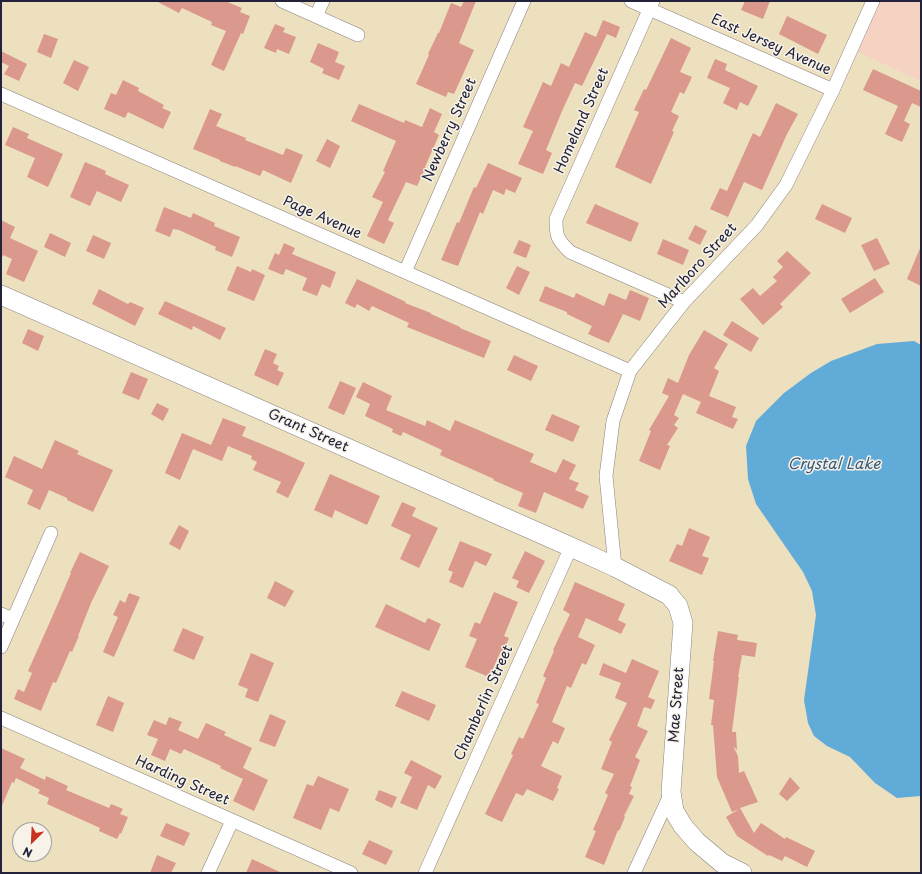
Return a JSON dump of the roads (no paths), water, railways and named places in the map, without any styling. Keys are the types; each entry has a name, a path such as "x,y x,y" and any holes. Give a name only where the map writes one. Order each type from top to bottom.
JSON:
{"street":[{"path":"282,1 358,35"},
{"path":"316,16 323,1"},
{"name":"Newberry Street","path":"405,272 524,1"},
{"name":"East Jersey Avenue","path":"631,1 651,5 833,90"},
{"name":"Marlboro Street","path":"615,567 606,476 613,421 630,371 684,302 757,225 786,185 833,90 873,1"},
{"name":"Homeland Street","path":"651,5 556,219 556,231 560,242 570,252 684,302"},
{"name":"Page Avenue","path":"1,94 630,371"},
{"name":"Grant Street","path":"1,295 615,567"},
{"path":"1,647 7,617 51,533"},
{"name":"Chamberlin Street","path":"425,873 571,547"},
{"name":"Mae Street","path":"615,567 669,595 678,606 683,623 671,792 634,873"},
{"name":"Harding Street","path":"1,718 351,873"},
{"path":"671,792 674,811 683,826 697,842 722,864 742,873"},
{"path":"208,873 232,821"}],"water":[{"name":"Crystal Lake","path":"914,341 921,345 921,796 897,798 875,783 850,757 827,746 814,736 808,723 804,700 816,615 812,591 803,572 756,504 748,479 746,446 756,421 784,393 811,373 831,361 877,344"}]}
